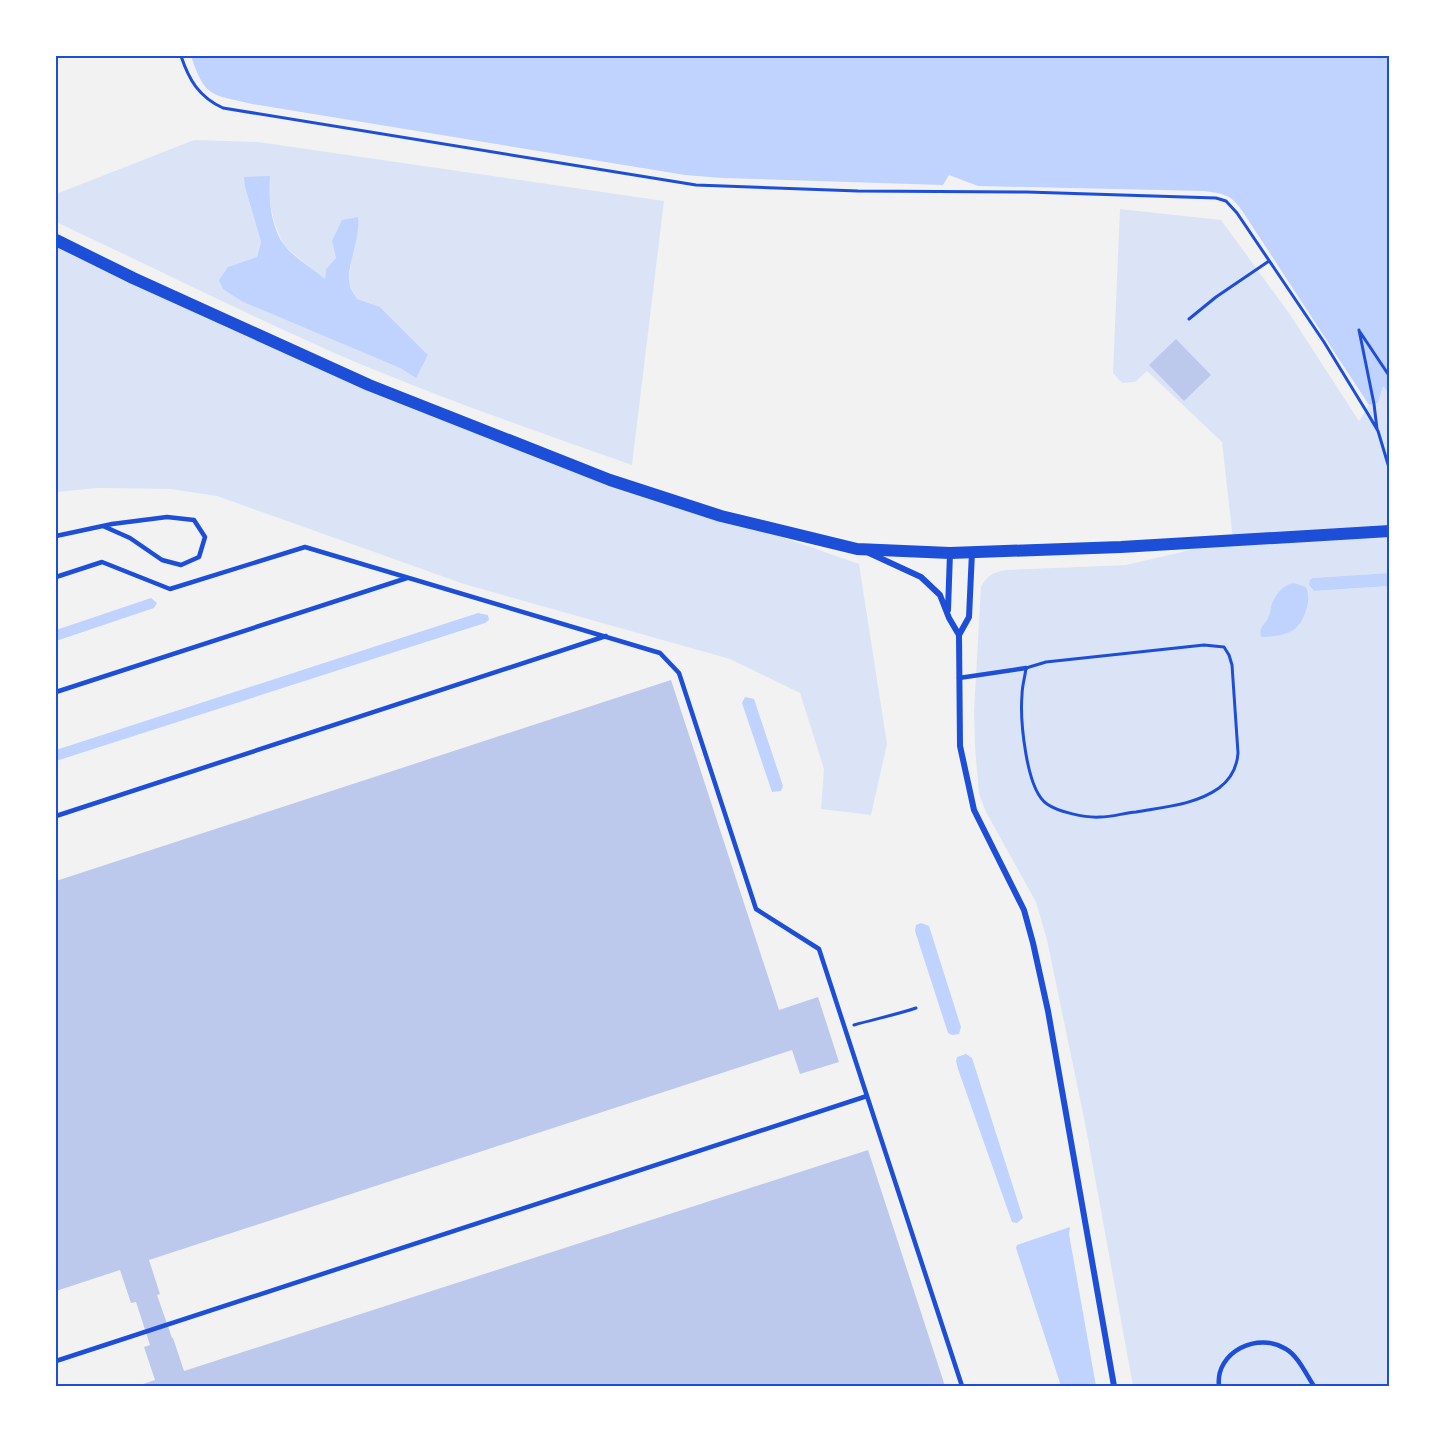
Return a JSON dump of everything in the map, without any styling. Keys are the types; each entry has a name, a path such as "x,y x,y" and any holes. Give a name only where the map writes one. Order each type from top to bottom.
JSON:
{"main road":[{"path":"56,240 143,283 369,385 610,480 721,516 864,550 950,553 1121,547 1389,531"}],"street":[{"path":"864,550 921,577 940,595 959,635"},
{"path":"972,552 969,616 959,635 960,746 975,810 1024,910 1034,943 1114,1386"},
{"path":"948,614 950,553"}],"lane":[{"path":"56,536 103,526 166,517 194,520 205,537 199,557 181,565 162,560 130,538 103,526"},
{"path":"56,577 102,562 170,589 305,547 660,652 679,673 756,909 819,949 963,1386"},
{"path":"56,692 408,578"},
{"path":"56,816 606,636"},
{"path":"959,678 1026,668"},
{"path":"56,1360 867,1096"},
{"path":"1219,1386 1221,1368 1237,1348 1260,1343 1274,1344 1287,1349 1314,1386"}],"path":[{"path":"181,56 188,76 197,90 210,102 223,108 696,185 858,191 1027,192 1216,198 1226,201 1237,213 1324,342 1378,431"},
{"path":"1189,319 1216,297 1269,261"},
{"path":"1389,377 1359,330 1378,431 1389,471"},
{"path":"1204,645 1224,647 1230,655 1232,664 1237,766 1219,788 1184,804 1098,818 1074,815 1046,804 1033,787 1027,761 1022,720 1022,695 1026,668 1046,662 1204,645"},
{"path":"854,1025 916,1008"}],"shaded area":[{"path":"194,140 258,142 664,201 632,465 394,378 245,312 56,222 56,194","holes":["245,177 268,192 274,222 284,246 325,279 326,269 336,258 332,241 351,262 349,284 357,299 380,307 428,355 416,377 400,368 243,302 228,267 257,257 261,242 245,187"]},
{"path":"1120,209 1221,220 1289,313 1359,421 1369,405 1378,403 1383,385 1389,394 1389,573 1313,578 1314,591 1389,586 1389,1386 1133,1386 1085,1123 1047,940 1036,902 986,812 979,794 974,711 981,587 988,577 1007,570 1126,565 1233,540 1222,442 1147,371 1135,382 1122,383 1113,373"},
{"path":"56,240 369,385 721,516 859,564 887,744 871,815 821,809 824,769 800,693 730,659 464,584 217,496 170,489 99,488 56,492"}],"water":[{"path":"191,56 1389,56 1389,394 1383,386 1378,403 1369,405 1241,209 1229,197 1221,194 1204,191 978,186 949,175 943,185 685,175 227,98 211,92 206,87"},
{"path":"270,176 271,212 280,238 292,253 325,279 326,269 336,258 332,241 342,220 358,217 349,278 351,288 357,299 380,307 428,355 416,378 400,368 243,302 223,289 219,280 228,267 257,257 261,242 244,177"},
{"path":"1389,573 1389,586 1314,591 1309,585 1313,578"},
{"path":"1294,583 1306,587 1308,601 1303,618 1290,632 1261,637 1261,628 1269,616 1275,598 1283,588"},
{"path":"151,598 157,603 154,608 56,641 56,630"},
{"path":"478,613 488,615 489,620 56,761 56,750"},
{"path":"745,697 754,699 783,786 781,791 772,792 742,703"},
{"path":"921,923 929,926 961,1027 959,1034 948,1033 915,931 916,925"},
{"path":"966,1054 972,1058 1023,1218 1017,1223 1012,1222 958,1069 957,1057"},
{"path":"1070,1227 1069,1234 1096,1386 1061,1386 1016,1248 1017,1245"}],"building":[{"path":"1176,339 1211,375 1184,401 1149,365"},
{"path":"671,680 779,1010 818,997 839,1062 800,1074 792,1050 149,1260 160,1294 157,1295 184,1371 868,1150 945,1386 137,1386 155,1380 144,1347 150,1345 136,1302 131,1303 120,1270 56,1291 56,881"}]}
